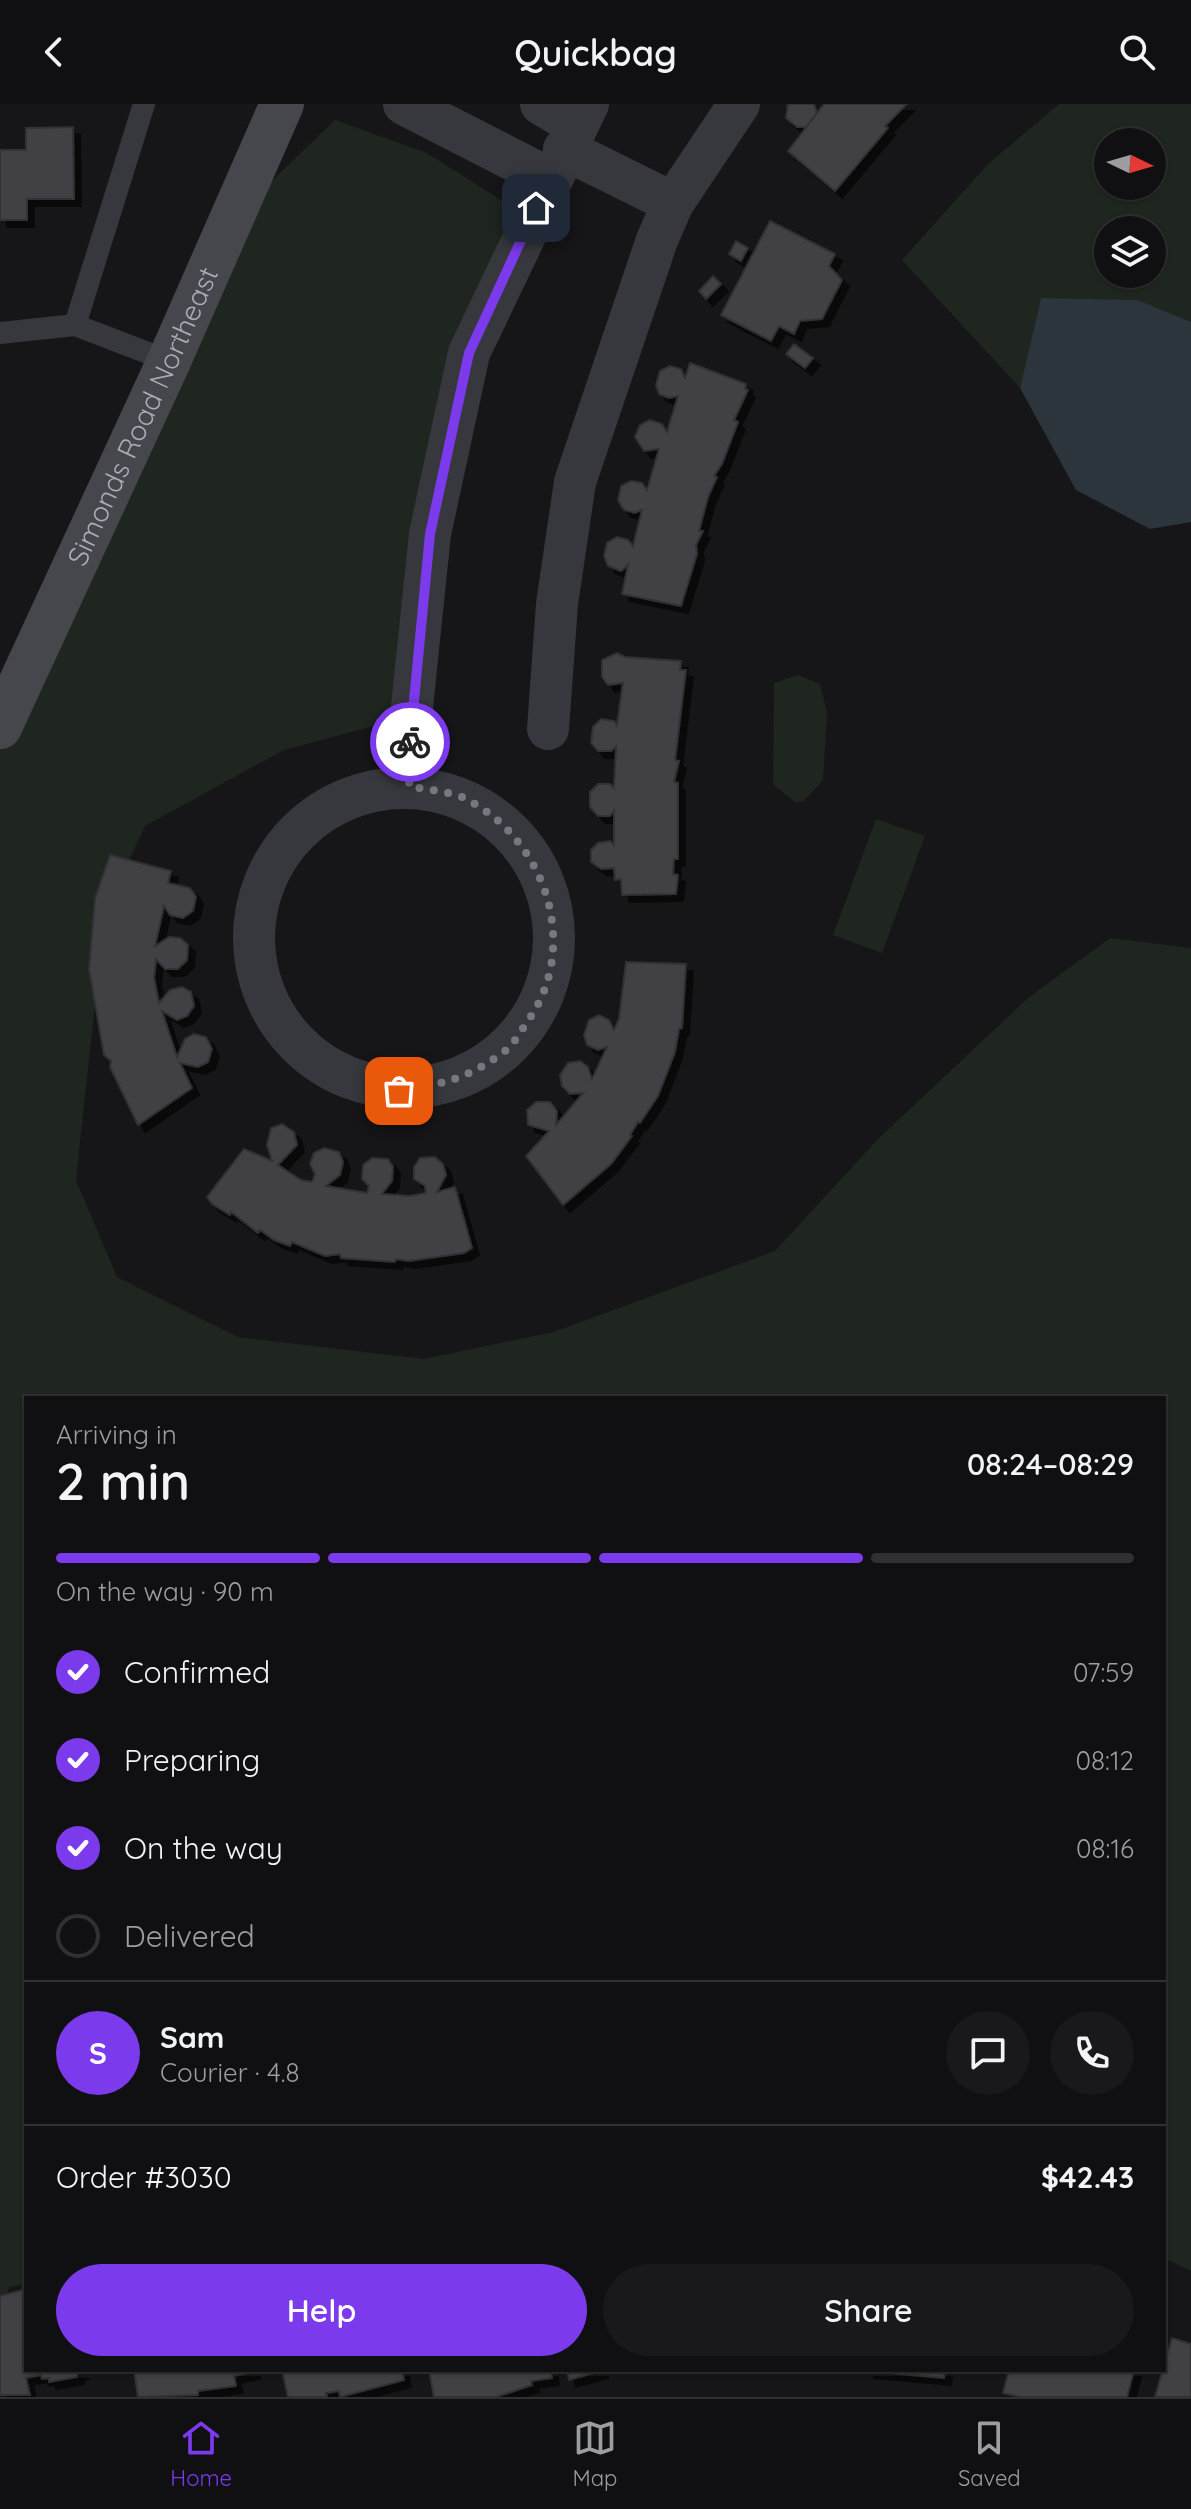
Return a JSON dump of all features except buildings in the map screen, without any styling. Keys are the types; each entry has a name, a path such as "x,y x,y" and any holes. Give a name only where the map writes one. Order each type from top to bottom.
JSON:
{"main road":[{"name":"Simonds Road Northeast","path":"0,727 169,361 282,104"}],"street":[{"path":"404,104 570,139"},
{"path":"541,104 570,139 673,203"},
{"path":"548,729 557,604 575,482 657,240 673,203 739,104"},
{"path":"409,786 411,716 430,534 469,353 570,139"},
{"path":"409,786 467,799 514,834 546,884 556,943 543,1001 508,1049 457,1081 399,1091 341,1077 293,1043 261,992 251,934 265,875 300,827 350,796 409,786"}],"lane":[{"path":"75,325 144,104"},
{"path":"0,333 75,325 169,361"}],"shaded area":[{"path":"1059,104 1191,104 1191,322 1138,300 1041,298 1020,388 902,260 988,164"},
{"path":"335,120 427,153 512,207 469,353 411,716 284,750 145,826 105,911 76,1180 117,1277 238,1337 424,1359 553,1332 775,1251 878,1139 1028,998 1110,938 1191,948 1191,2271 1166,2259 1166,1396 24,1396 24,2284 9,2287 0,2324 0,720 228,223"},
{"path":"1041,298 1138,300 1191,322 1191,522 1150,529 1076,490 1020,388"},
{"path":"798,675 820,684 827,712 823,780 804,801 795,802 773,784 774,683"},
{"path":"876,819 925,836 882,953 833,935"}],"way so far":[{"path":"399,1091 457,1081 508,1049 543,1001 556,943 546,884 514,834 467,799 409,786 410,742"}],"route":[{"path":"410,742 430,534 469,353 536,208"}]}
